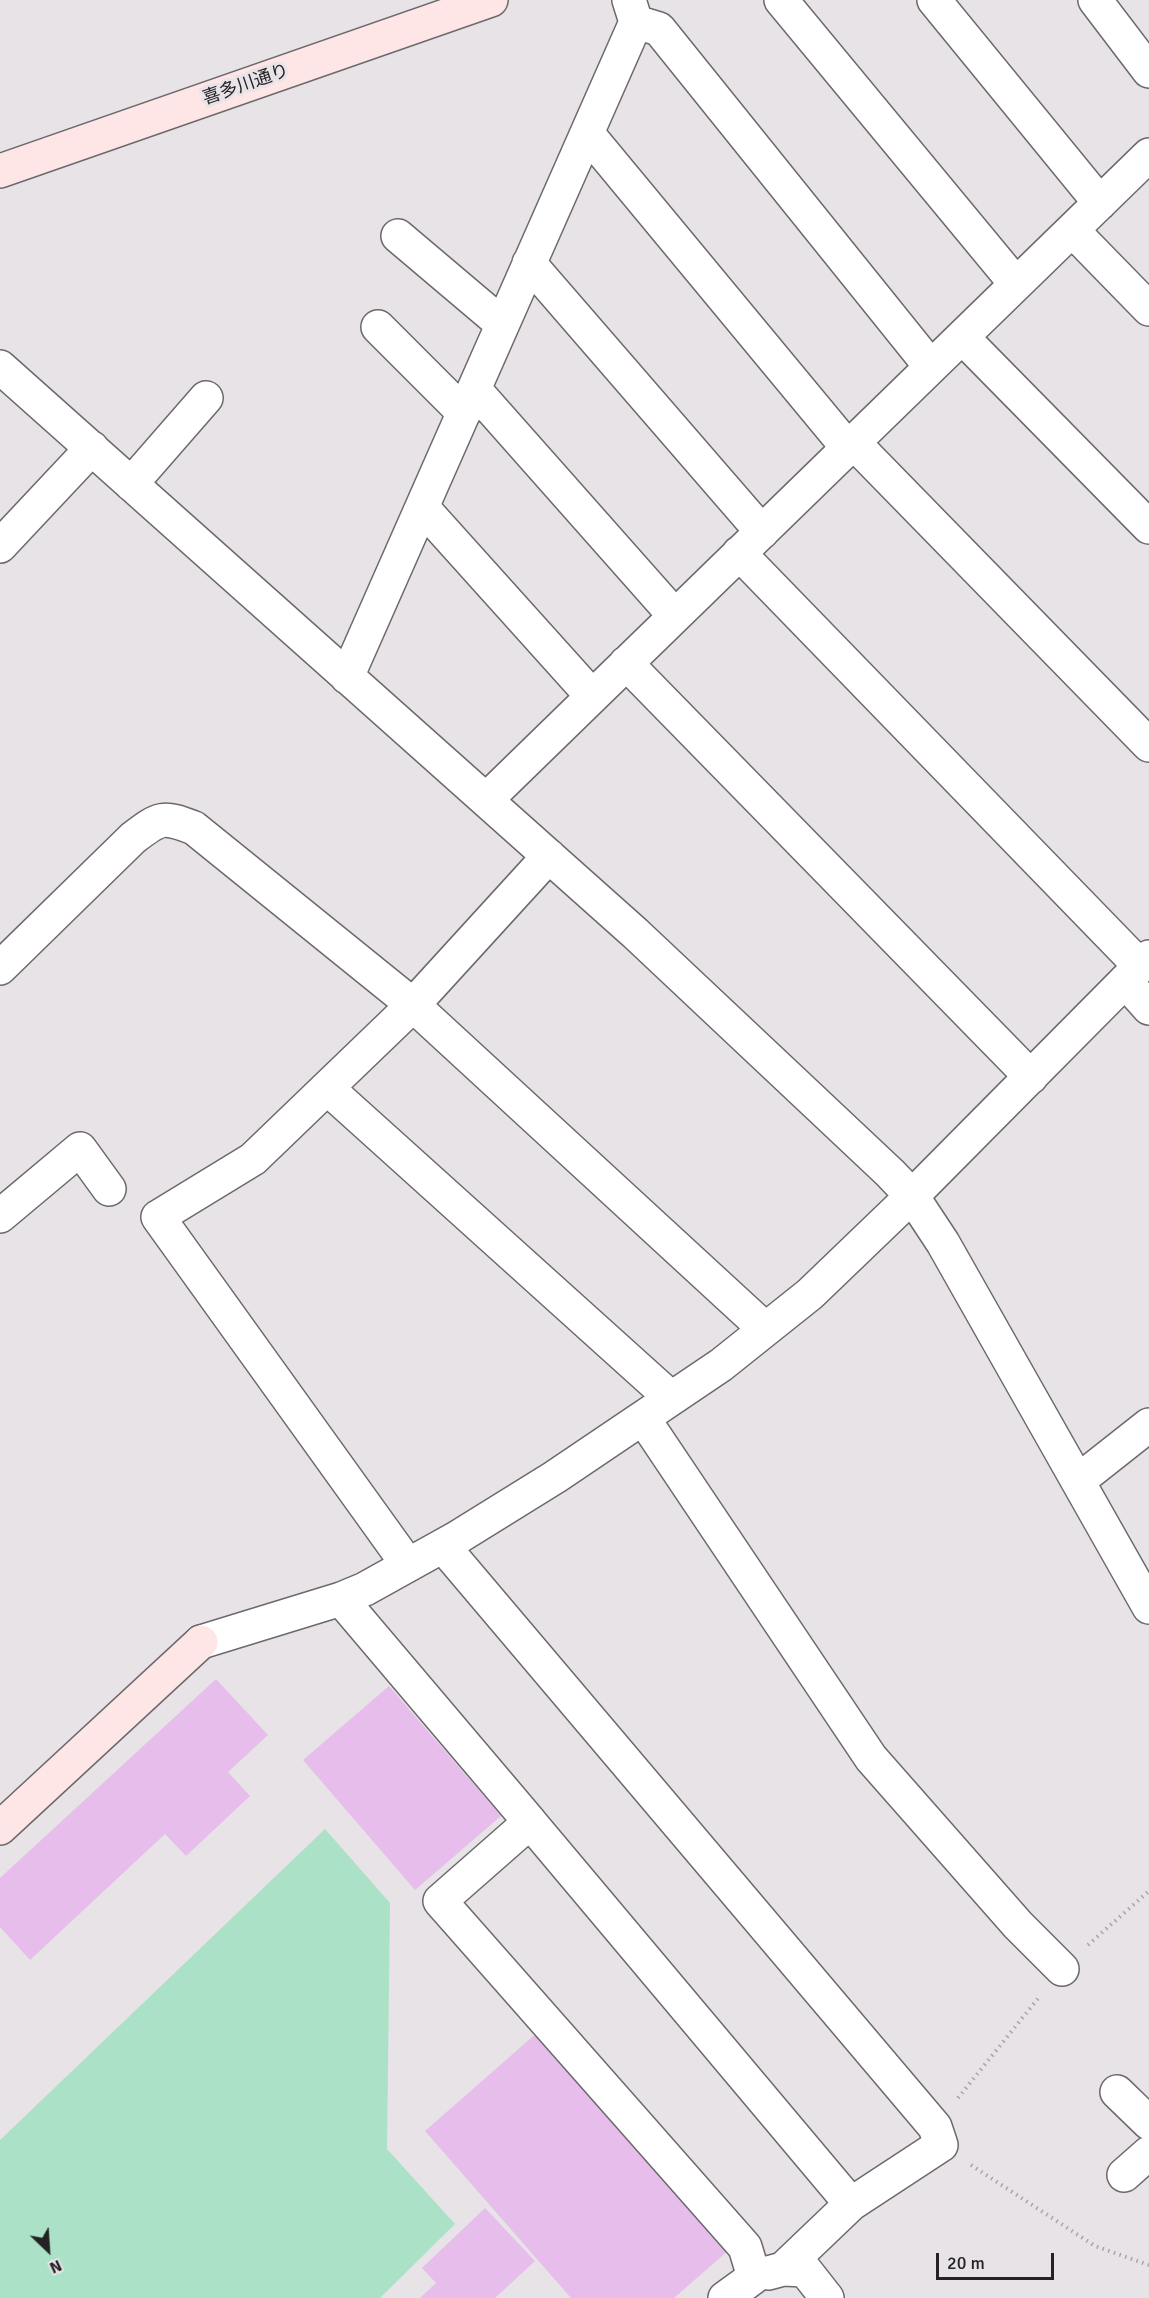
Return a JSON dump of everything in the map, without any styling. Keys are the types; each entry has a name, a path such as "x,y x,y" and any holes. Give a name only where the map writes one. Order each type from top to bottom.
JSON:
{"street":[{"name":"喜多川通り","path":"0,171 491,0"},
{"path":"781,0 1016,284"},
{"path":"934,0 1100,203"},
{"path":"1095,0 1149,71"},
{"path":"347,677 587,133 633,11 659,29 931,367"},
{"path":"587,133 851,445 1149,745"},
{"path":"486,800 1149,155"},
{"path":"1072,230 1149,309"},
{"path":"398,236 502,324"},
{"path":"529,263 751,543 1138,968 1149,1008"},
{"path":"378,327 469,401 675,616"},
{"path":"962,337 1149,527"},
{"path":"0,367 635,933 796,1083 912,1196 943,1243 1149,1607"},
{"path":"131,483 206,398"},
{"path":"0,546 92,448"},
{"path":"422,507 592,696"},
{"path":"626,663 1031,1077"},
{"path":"0,968 133,838 151,824 170,819 194,828 413,1005 765,1329"},
{"path":"408,1565 158,1217 253,1159 413,1005 549,856"},
{"path":"3,1818 201,1642 341,1599 365,1589 443,1546 555,1477 721,1365 810,1294 912,1196 1138,968"},
{"path":"327,1088 671,1398"},
{"path":"0,1216 80,1149 109,1189"},
{"path":"643,1418 871,1758 1018,1925 1062,1969"},
{"path":"1078,1481 1149,1425"},
{"path":"443,1546 938,2136 768,2273 725,2298"},
{"path":"341,1599 851,2204"},
{"path":"530,1822 440,1901 768,2273"},
{"path":"1117,2092 1149,2123"},
{"path":"1124,2175 1149,2153"},
{"path":"768,2273 805,2270 827,2298"}],"path":[{"path":"1149,1891 1062,1969 938,2136 1095,2246 1149,2265"}],"green space":[{"path":"325,1829 390,1903 387,2149 455,2224 380,2298 0,2298 0,2140"}],"building":[{"path":"216,1679 268,1735 228,1772 250,1796 186,1856 165,1834 30,1960 0,1927 0,1878"},
{"path":"389,1686 501,1816 415,1890 303,1760"},
{"path":"539,2031 730,2249 674,2298 571,2298 425,2131"},
{"path":"485,2208 535,2261 495,2298 420,2298 436,2283 422,2268"}]}
